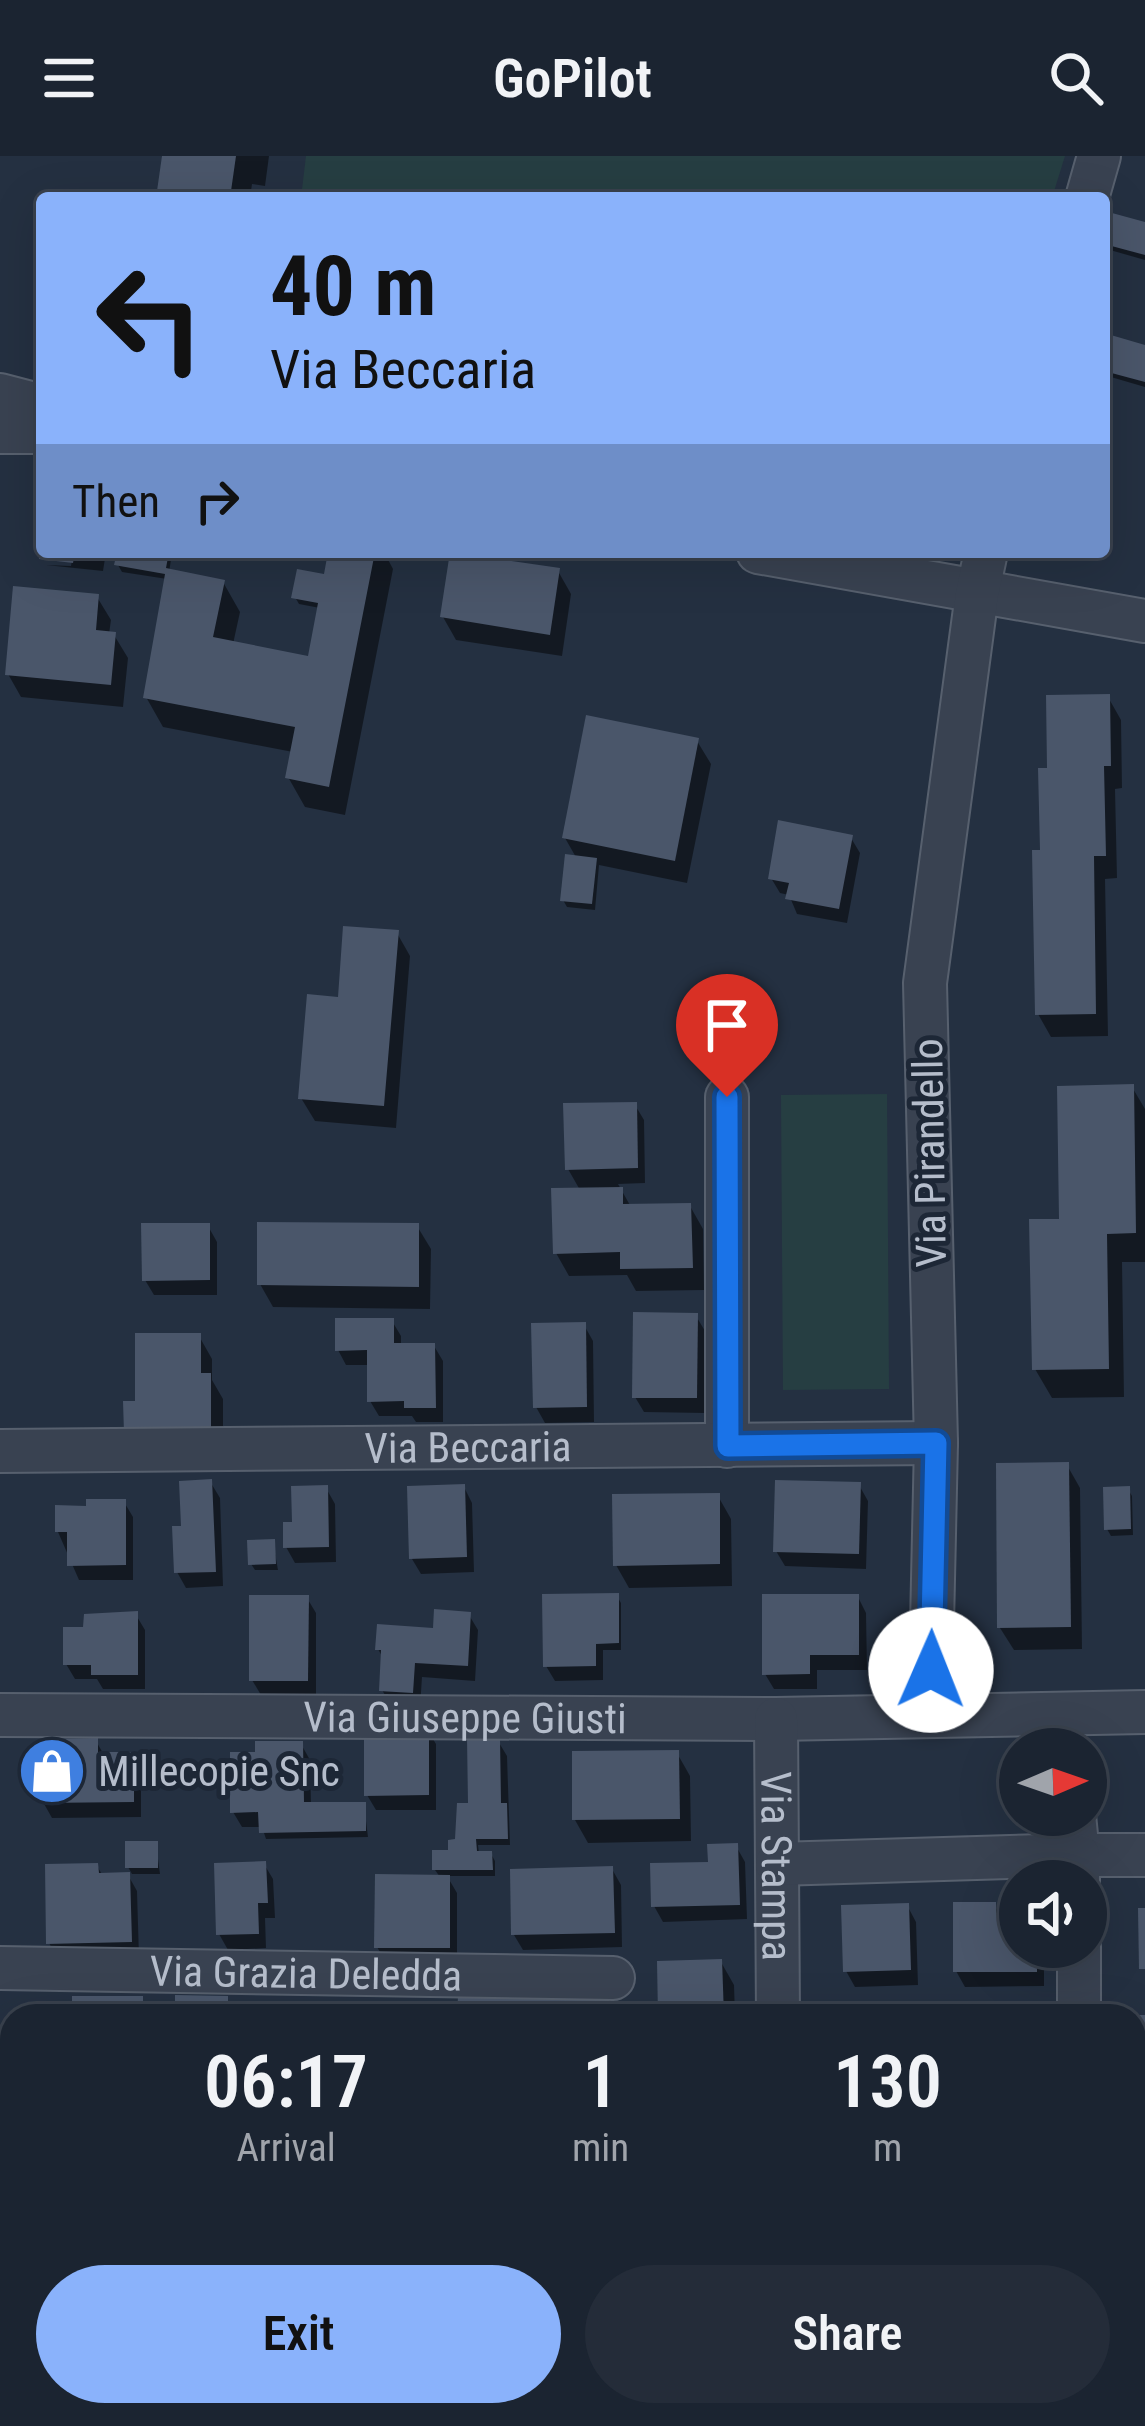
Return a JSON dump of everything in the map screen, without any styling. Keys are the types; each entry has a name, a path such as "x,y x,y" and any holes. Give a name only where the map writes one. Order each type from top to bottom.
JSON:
{"street":[{"path":"1089,192 1100,156"},
{"path":"0,395 36,404"},
{"path":"0,431 36,432"},
{"path":"789,558 1145,621"},
{"name":"Via Pirandello","path":"930,1714 936,1443 925,983 985,558"},
{"path":"727,1097 728,1446"},
{"name":"Via Beccaria","path":"0,1451 936,1443"},
{"name":"Via Giuseppe Giusti","path":"1082,1728 1145,1712"},
{"name":"Via Giuseppe Giusti","path":"0,1715 776,1719 930,1714 1045,1728"},
{"name":"Via Stampa","path":"776,1719 778,2004"},
{"path":"777,1864 1077,1850 1145,1856"},
{"name":"Via Grazia Deledda","path":"0,1968 613,1978"},
{"path":"1079,1968 1079,2004"}],"green space":[{"path":"306,156 1065,156 1054,192 302,192"},
{"path":"887,1094 889,1389 783,1390 781,1095"}],"building":[{"path":"162,156 236,156 231,192 157,192"},
{"path":"1112,213 1145,222 1145,255 1110,246"},
{"path":"1110,335 1145,345 1145,382 1110,373"},
{"path":"39,558 74,558 73,563"},
{"path":"116,558 168,558 166,568 225,580 213,637 308,656 318,603 291,598 297,569 324,574 327,558 374,558 329,787 285,778 295,727 143,698 165,574 114,565"},
{"path":"449,558 491,558 560,568 550,635 440,617"},
{"path":"13,586 99,594 96,630 116,632 111,685 5,675"},
{"path":"1110,694 1111,766 1104,766 1106,856 1094,856 1096,1014 1035,1015 1032,850 1040,850 1038,768 1047,768 1046,695"},
{"path":"586,715 699,738 675,861 562,838"},
{"path":"778,820 853,835 839,909 785,899 789,883 768,879"},
{"path":"565,854 597,858 592,904 560,901"},
{"path":"343,926 399,930 384,1106 298,1099 307,994 338,997"},
{"path":"1134,1084 1136,1233 1107,1234 1109,1369 1032,1370 1029,1219 1059,1219 1057,1086"},
{"path":"637,1102 638,1168 565,1170 563,1103"},
{"path":"623,1187 623,1204 691,1203 693,1268 620,1269 620,1252 553,1254 551,1188"},
{"path":"257,1222 419,1223 419,1287 257,1285"},
{"path":"141,1223 210,1223 210,1280 142,1281"},
{"path":"633,1312 698,1313 697,1398 632,1398"},
{"path":"335,1318 394,1318 394,1343 435,1343 436,1408 404,1408 404,1401 367,1402 367,1350 335,1351"},
{"path":"586,1322 587,1407 533,1408 531,1323"},
{"path":"135,1333 201,1333 201,1373 211,1373 211,1430 124,1433 123,1401 135,1401"},
{"path":"1069,1462 1071,1627 997,1628 996,1463"},
{"path":"212,1479 216,1572 174,1573 172,1526 181,1526 179,1481"},
{"path":"775,1480 861,1482 859,1554 773,1552"},
{"path":"465,1484 467,1557 409,1559 407,1486"},
{"path":"328,1485 329,1547 283,1548 283,1522 292,1522 291,1486"},
{"path":"1130,1486 1131,1529 1104,1530 1103,1487"},
{"path":"720,1493 720,1564 613,1566 612,1494"},
{"path":"86,1499 126,1499 126,1565 67,1566 67,1532 55,1532 55,1505 86,1506"},
{"path":"275,1539 276,1564 248,1565 247,1540"},
{"path":"619,1593 619,1643 596,1644 596,1666 543,1667 542,1594"},
{"path":"762,1594 859,1594 859,1655 810,1655 810,1674 762,1675"},
{"path":"249,1595 309,1595 308,1681 249,1681"},
{"path":"434,1609 471,1612 468,1666 415,1663 413,1693 379,1691 377,1624 433,1628"},
{"path":"138,1611 138,1675 91,1675 91,1665 63,1665 63,1627 83,1627 84,1614"},
{"path":"364,1726 429,1726 429,1795 364,1796"},
{"path":"98,1738 98,1752 134,1752 134,1802 40,1803 40,1739"},
{"path":"467,1738 500,1738 501,1803 507,1803 508,1839 476,1839 477,1851 492,1851 493,1870 432,1870 432,1850 448,1850 448,1840 455,1839 457,1803 468,1803"},
{"path":"255,1741 303,1741 304,1802 366,1802 366,1831 259,1833 258,1812 230,1813 230,1752 255,1752"},
{"path":"679,1750 680,1819 572,1820 572,1751"},
{"path":"125,1841 158,1841 158,1868 125,1868"},
{"path":"738,1843 740,1905 651,1907 650,1863 708,1862 707,1844"},
{"path":"266,1861 268,1903 258,1903 259,1934 216,1935 214,1863"},
{"path":"98,1863 99,1873 130,1872 132,1942 46,1944 45,1864"},
{"path":"613,1866 615,1933 511,1935 510,1869"},
{"path":"375,1874 450,1875 450,1948 374,1948"},
{"path":"953,1902 996,1902 999,1968 1037,1968 1037,1972 953,1972"},
{"path":"909,1903 911,1970 843,1972 841,1905"},
{"path":"1138,1908 1145,1908 1145,1969 1139,1969"},
{"path":"722,1959 724,2004 658,2004 657,1961"},
{"path":"175,1995 228,1996 228,2004 175,2004"},
{"path":"72,1996 143,1996 143,2004 72,2004"},
{"path":"458,1996 609,1997 609,2004 458,2004"}],"place":[{"name":"Millecopie Snc","path":"52,1771"}],"route":[{"path":"727,1097 728,1446 936,1443 931,1670"}]}
